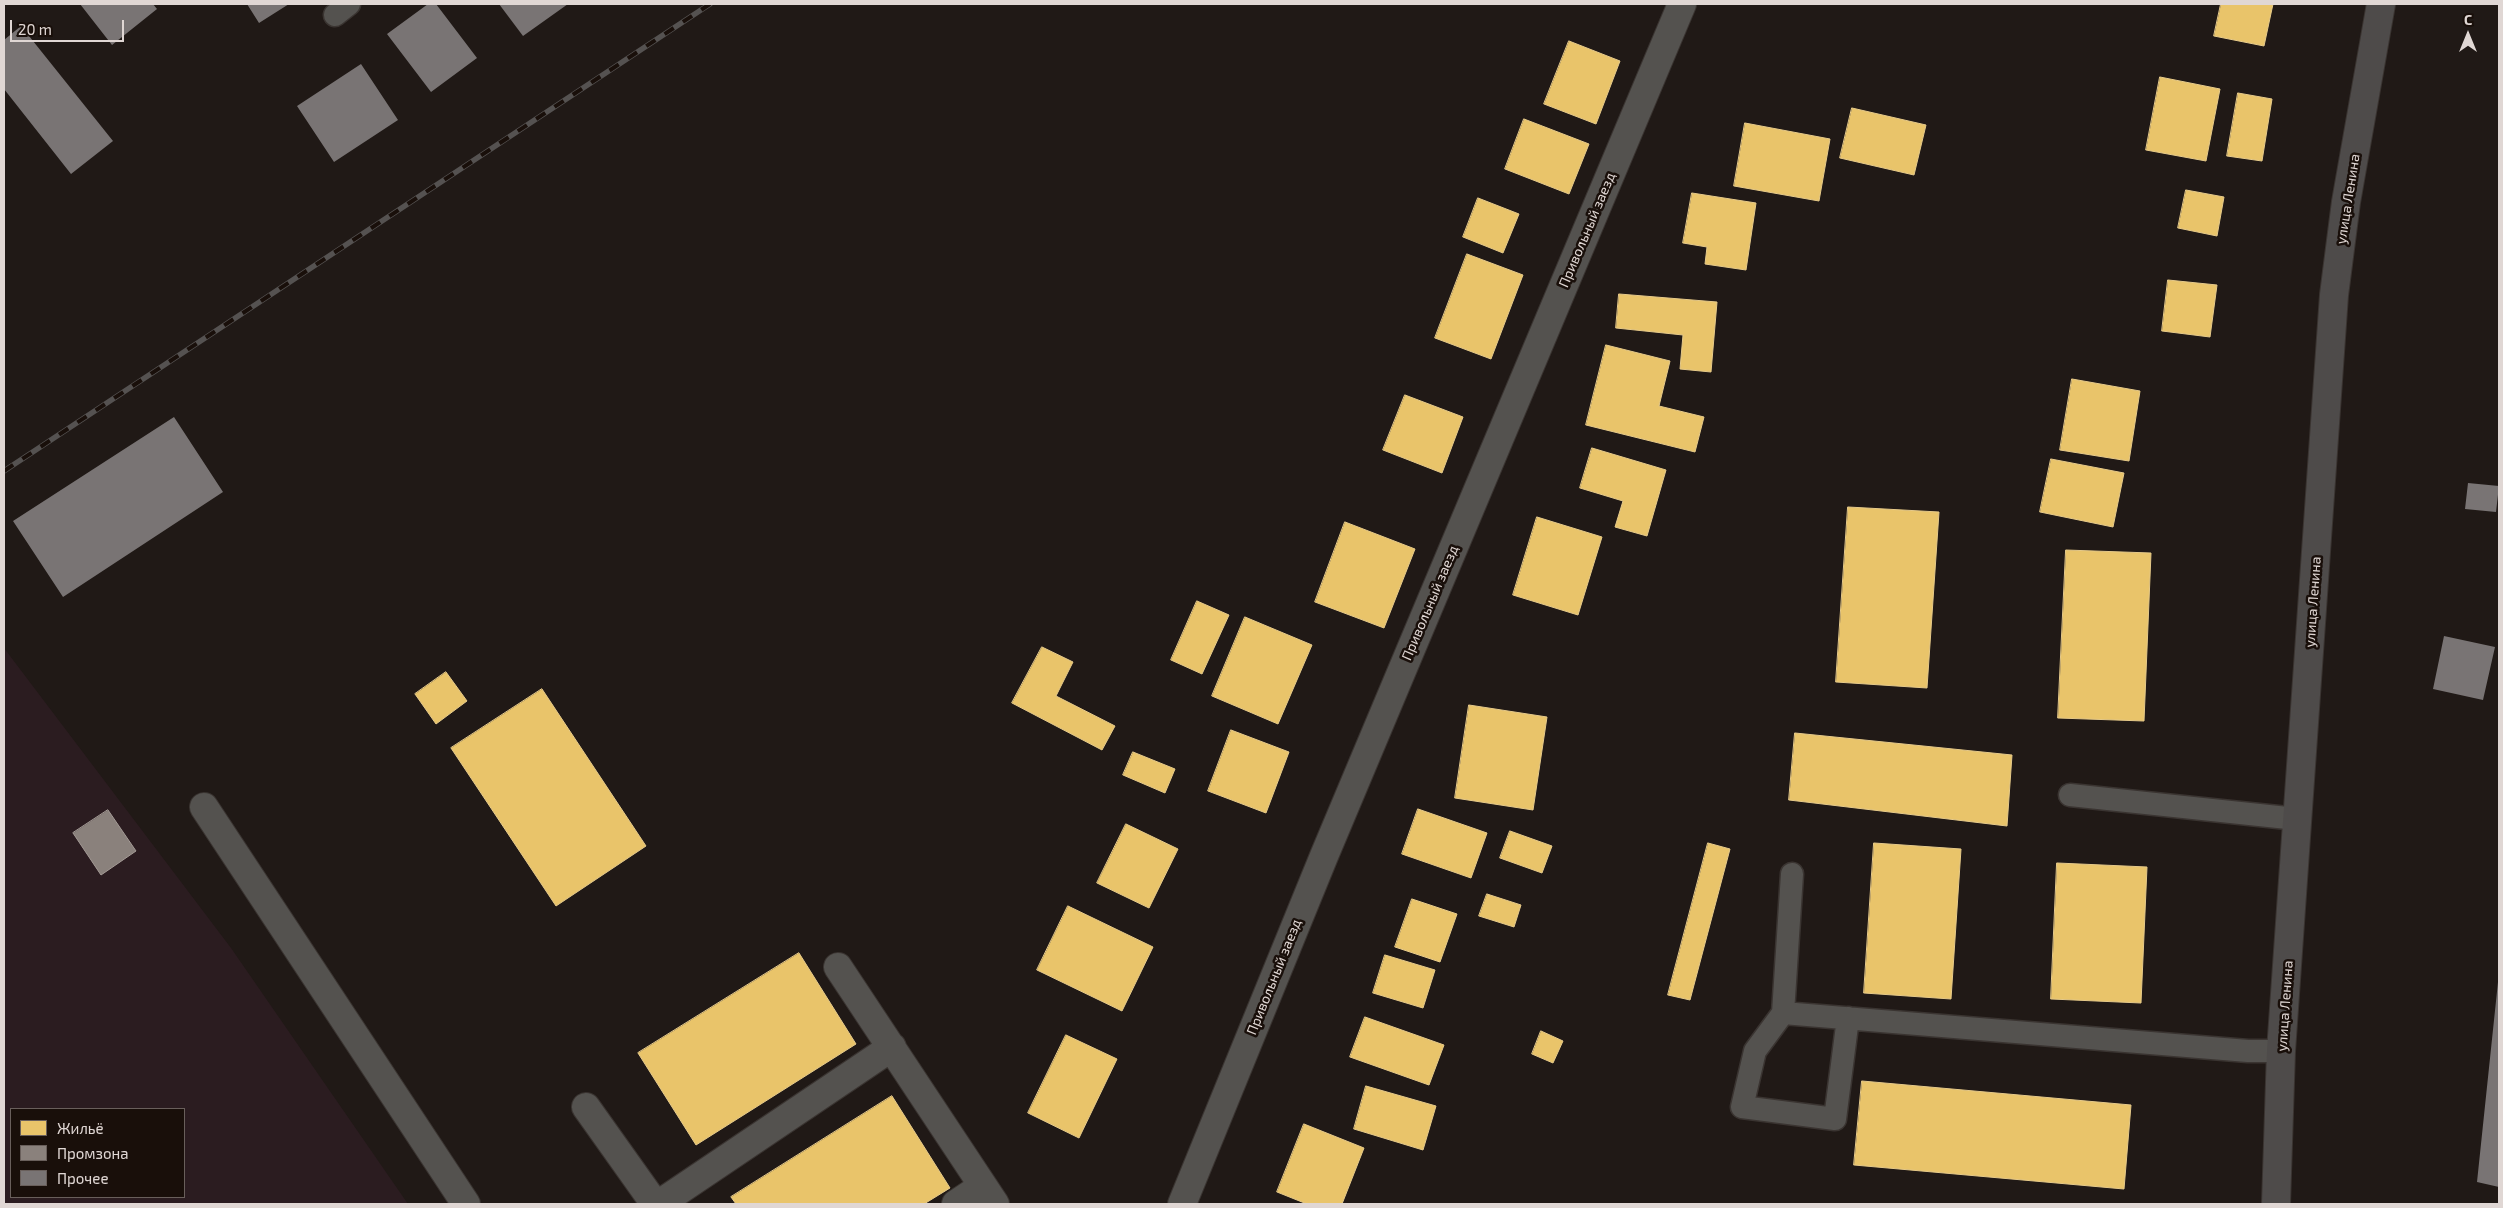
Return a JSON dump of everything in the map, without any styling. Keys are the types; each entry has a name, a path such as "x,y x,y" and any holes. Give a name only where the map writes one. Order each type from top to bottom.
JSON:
{"main road":[{"name":"улица Ленина","path":"2276,1204 2281,1051 2334,296 2350,184 2381,4"}],"street":[{"name":"Привольный заезд","path":"1182,1204 1327,847 1682,4"},
{"path":"204,807 466,1204"},
{"path":"838,967 989,1195 956,1204"},
{"path":"660,1204 892,1048"},
{"path":"586,1107 655,1204"}],"lane":[{"path":"2070,795 2297,819"},
{"path":"1792,874 1783,1013 1755,1051 1742,1107 1835,1119 1848,1018"},
{"path":"1783,1013 2248,1051 2281,1051"}],"shaded area":[{"path":"4,648 231,948 408,1204 4,1204"}],"building: Жильё":[{"path":"2221,4 2273,4 2264,46 2214,36"},
{"path":"1569,41 1620,61 1596,124 1544,104"},
{"path":"2160,77 2220,89 2206,161 2146,150"},
{"path":"2238,93 2272,99 2262,161 2227,156"},
{"path":"1852,108 1926,125 1914,175 1840,158"},
{"path":"1524,119 1589,144 1569,194 1505,169"},
{"path":"1745,123 1830,139 1819,201 1734,186"},
{"path":"2186,190 2224,197 2217,236 2178,228"},
{"path":"1692,193 1756,203 1746,270 1705,264 1707,247 1683,243"},
{"path":"1478,198 1519,214 1503,253 1463,237"},
{"path":"1467,254 1523,275 1491,359 1435,338"},
{"path":"2168,280 2217,285 2210,337 2162,331"},
{"path":"1619,294 1717,302 1711,372 1680,369 1683,335 1616,328"},
{"path":"1606,345 1670,361 1659,406 1704,417 1695,452 1586,425"},
{"path":"2072,379 2140,391 2129,461 2060,450"},
{"path":"1405,395 1463,417 1442,473 1383,450"},
{"path":"1592,448 1666,470 1647,536 1615,527 1623,501 1580,488"},
{"path":"2051,459 2124,473 2113,527 2040,512"},
{"path":"1848,507 1939,512 1927,688 1836,682"},
{"path":"1537,517 1602,537 1578,615 1513,595"},
{"path":"1345,522 1415,549 1384,628 1315,602"},
{"path":"2066,550 2151,553 2144,721 2058,718"},
{"path":"1197,601 1229,615 1202,674 1171,660"},
{"path":"1245,617 1312,645 1278,724 1212,696"},
{"path":"1042,647 1073,662 1056,696 1115,726 1102,750 1012,703"},
{"path":"446,672 467,701 436,724 415,694"},
{"path":"542,689 646,846 556,906 451,748"},
{"path":"1469,705 1547,717 1533,810 1455,798"},
{"path":"1231,730 1289,752 1266,813 1208,791"},
{"path":"1795,733 2012,755 2007,826 1789,800"},
{"path":"1133,752 1175,769 1165,793 1123,775"},
{"path":"1418,809 1487,833 1471,878 1402,854"},
{"path":"1126,824 1178,849 1149,908 1097,883"},
{"path":"1510,831 1552,846 1542,873 1500,858"},
{"path":"1708,843 1730,849 1690,1000 1668,995"},
{"path":"1874,843 1961,849 1951,999 1864,993"},
{"path":"2057,863 2147,867 2141,1003 2051,999"},
{"path":"1487,894 1521,905 1514,927 1479,916"},
{"path":"1412,899 1457,914 1440,962 1395,947"},
{"path":"1068,906 1153,947 1122,1011 1037,970"},
{"path":"799,953 856,1044 696,1145 638,1053"},
{"path":"1385,955 1435,970 1423,1008 1373,993"},
{"path":"1365,1017 1444,1045 1429,1085 1350,1057"},
{"path":"1541,1031 1563,1041 1553,1063 1532,1054"},
{"path":"1066,1035 1117,1059 1079,1138 1028,1113"},
{"path":"1862,1081 2131,1105 2124,1189 1854,1165"},
{"path":"1366,1086 1436,1106 1423,1150 1354,1129"},
{"path":"892,1096 950,1188 924,1204 736,1204 731,1197"},
{"path":"1304,1124 1364,1148 1342,1204 1307,1204 1277,1192"}],"building: Промзона":[{"path":"108,810 136,851 101,875 73,833"}],"building: Прочее":[{"path":"80,4 153,4 157,9 112,45"},
{"path":"247,4 289,4 259,23"},
{"path":"428,4 436,4 477,58 431,92 387,34"},
{"path":"499,4 568,4 523,36"},
{"path":"21,26 113,141 71,174 4,89 4,40"},
{"path":"361,64 398,120 334,162 297,106"},
{"path":"174,417 223,492 63,597 13,521"},
{"path":"2468,483 2499,486 2496,512 2465,509"},
{"path":"2444,636 2495,647 2483,700 2433,689"},
{"path":"2499,982 2499,1187 2477,1182"}],"railway":[{"path":"4,471 710,4"}]}
